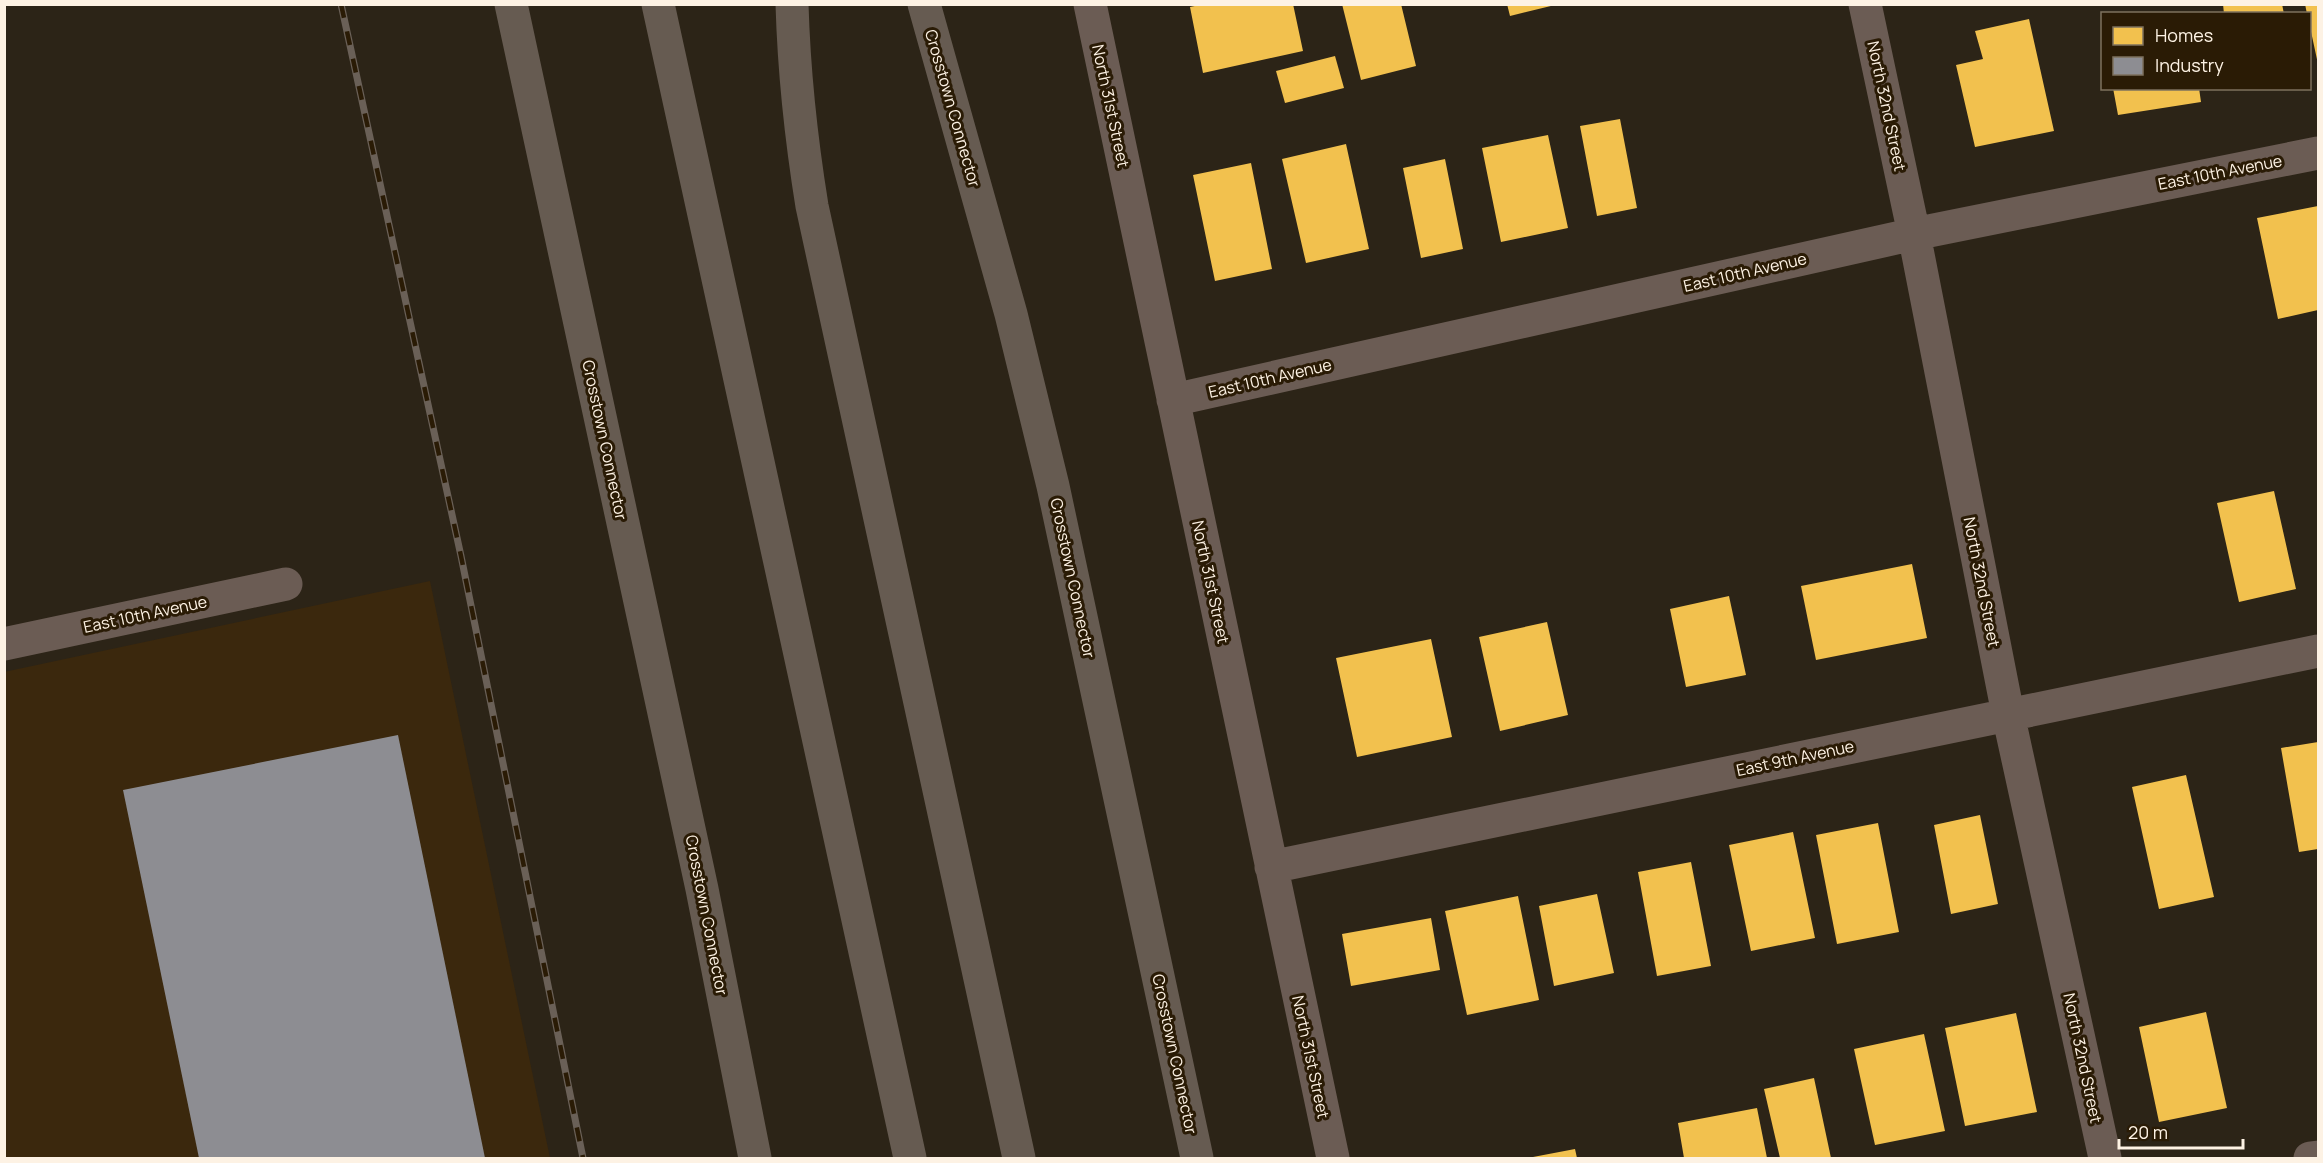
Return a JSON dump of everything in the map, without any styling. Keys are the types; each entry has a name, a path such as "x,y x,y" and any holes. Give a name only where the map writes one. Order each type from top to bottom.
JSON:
{"highway":[{"name":"Crosstown Connector","path":"511,4 702,889 755,1158"},
{"path":"658,4 910,1158"},
{"path":"792,4 794,68 801,137 812,206 1019,1158"},
{"name":"Crosstown Connector","path":"924,4 1011,314 1053,486 1197,1158"}],"street":[{"name":"North 31st Street","path":"1090,4 1333,1158"},
{"name":"North 32nd Street","path":"1865,4 1914,234 2008,714 2105,1158"},
{"name":"East 10th Avenue","path":"1173,400 1914,234 2319,153"},
{"name":"East 10th Avenue","path":"4,644 286,584"},
{"name":"East 9th Avenue","path":"1271,867 2319,651"},
{"path":"2310,1158 2319,1157"}],"shaded area":[{"path":"430,581 550,1158 5,1158 4,672"}],"building: Homes":[{"path":"1204,4 1293,4 1303,51 1203,73 1190,7"},
{"path":"1342,4 1401,4 1416,66 1361,80"},
{"path":"1507,4 1555,4 1555,5 1510,16"},
{"path":"2223,4 2282,4 2284,12 2224,12"},
{"path":"2305,4 2318,4 2318,64 2311,32 2311,12 2307,12"},
{"path":"2029,19 2054,131 1975,147 1956,65 1983,59 1975,31"},
{"path":"1335,56 1344,88 1285,103 1276,71"},
{"path":"2113,90 2199,90 2201,102 2118,115"},
{"path":"1620,119 1637,208 1597,216 1580,126"},
{"path":"1548,135 1568,228 1501,242 1482,148"},
{"path":"1346,144 1369,249 1306,263 1282,159"},
{"path":"1445,159 1463,249 1421,258 1403,168"},
{"path":"1251,163 1272,269 1215,281 1193,175"},
{"path":"2318,206 2318,310 2278,319 2257,218"},
{"path":"2274,491 2296,589 2239,602 2217,503"},
{"path":"1912,564 1927,638 1816,660 1801,586"},
{"path":"1729,596 1746,675 1686,687 1670,609"},
{"path":"1547,622 1568,715 1500,731 1479,637"},
{"path":"1431,639 1452,737 1357,757 1336,658"},
{"path":"2318,742 2318,849 2299,852 2281,748"},
{"path":"2186,775 2214,897 2159,909 2132,787"},
{"path":"1980,815 1998,904 1951,914 1934,825"},
{"path":"1878,823 1899,932 1837,944 1816,835"},
{"path":"1793,832 1815,938 1751,951 1729,845"},
{"path":"1691,862 1711,966 1657,976 1638,872"},
{"path":"1597,894 1614,973 1554,986 1539,906"},
{"path":"1518,896 1539,1000 1467,1015 1445,911"},
{"path":"1431,918 1440,970 1351,986 1342,934"},
{"path":"2206,1012 2227,1108 2159,1122 2139,1027"},
{"path":"2016,1013 2037,1112 1965,1126 1945,1028"},
{"path":"1924,1034 1945,1131 1875,1145 1854,1049"},
{"path":"1814,1078 1831,1158 1780,1158 1764,1089"},
{"path":"1757,1108 1767,1158 1684,1158 1678,1123"},
{"path":"1575,1149 1577,1158 1533,1157"}],"building: Industry":[{"path":"398,735 485,1158 199,1158 123,790"}],"railway":[{"path":"341,4 461,556 583,1158"}]}
